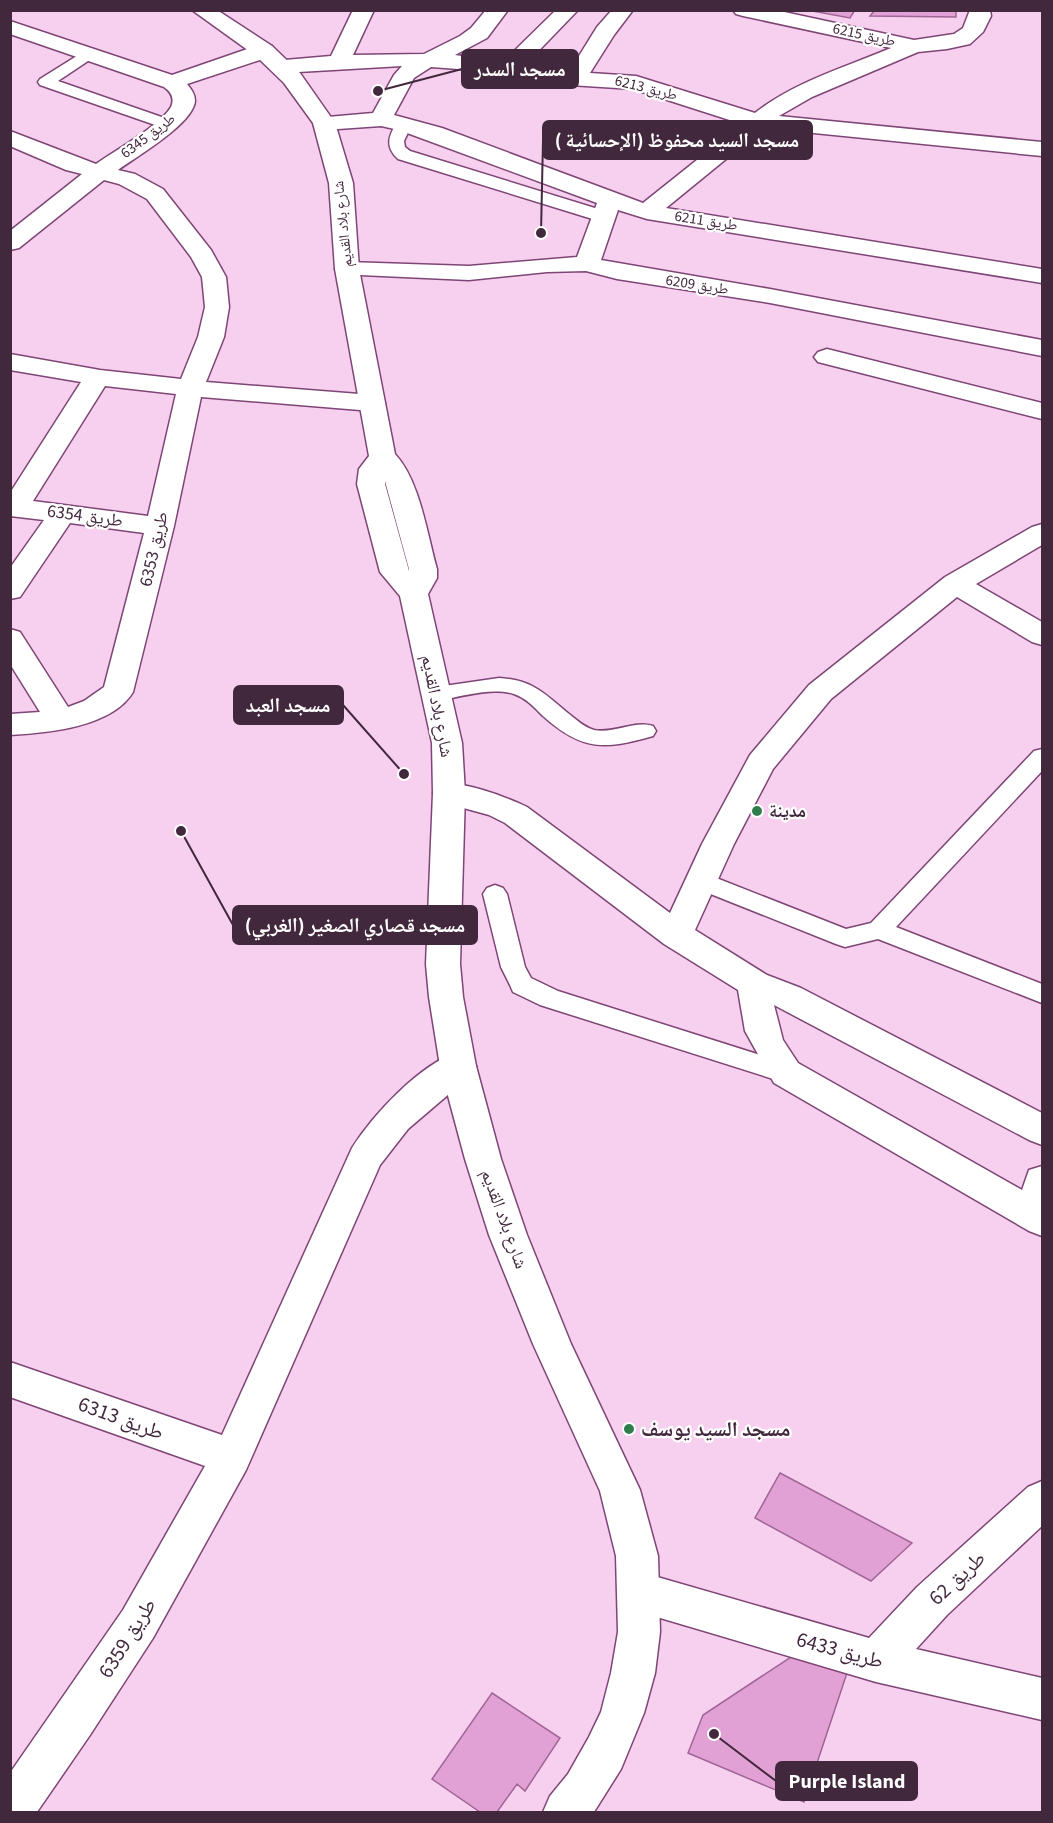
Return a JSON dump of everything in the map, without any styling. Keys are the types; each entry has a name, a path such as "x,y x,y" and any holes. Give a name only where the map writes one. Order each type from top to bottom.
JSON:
{"street":[{"name":"شارع بلاد القديم","path":"202,10 273,58 324,123 341,183 347,269 382,456 373,469 371,484 394,572 414,594 447,743 449,793 444,964 447,1009 458,1066 483,1159 508,1235 552,1344 620,1490 637,1556 640,1592 639,1632 633,1672 622,1713 605,1753 584,1790 567,1812"},
{"path":"339,61 364,10"},
{"path":"324,123 392,122 405,75 415,66 468,41 498,10"},
{"path":"508,69 568,10"},
{"path":"576,78 605,32 623,10"},
{"name":"طريق 6215","path":"744,10 914,46"},
{"path":"647,212 757,121 804,92 914,46 962,39 972,32 980,16 980,10"},
{"path":"10,27 172,82"},
{"name":"طريق 6213","path":"172,82 273,58 339,61 430,60 478,64 576,78 620,80 757,121 1042,149"},
{"name":"طريق 6345","path":"10,243 101,171 167,124 179,112 183,104 183,94 172,82"},
{"name":"طريق 6211","path":"392,122 434,133 608,209 647,212 1042,276"},
{"name":"طريق 6353","path":"10,138 74,165 127,179 155,194 202,255 214,277 217,307 211,337 190,389 160,526 118,692 106,703 88,712 60,719"},
{"path":"587,264 608,209"},
{"name":"طريق 6209","path":"347,269 448,273 587,264 617,272 770,296 1042,348"},
{"path":"827,357 1042,411"},
{"path":"10,362 97,378 190,389 372,403"},
{"path":"13,507 97,378"},
{"name":"طريق 6354","path":"13,507 160,526"},
{"path":"10,590 63,513"},
{"path":"676,935 760,763 820,692 955,584 1042,533"},
{"path":"955,584 1042,635"},
{"path":"10,639 60,719 10,725"},
{"path":"449,793 499,807 516,815 676,935 755,984 789,997 1042,1130"},
{"path":"755,984 757,1019 768,1047 786,1073 1040,1206"},
{"name":"طريق 6359","path":"10,1812 75,1720 138,1624 232,1457 365,1158 400,1112 458,1066"},
{"name":"طريق 6313","path":"10,1378 232,1457"},
{"name":"طريق 62","path":"876,1661 932,1601 1042,1500"},
{"name":"طريق 6433","path":"640,1592 876,1661 1042,1699"}],"lane":[{"path":"88,54 46,82 167,124"},
{"path":"437,694 508,686 533,694 571,729 586,737 606,739 645,731"},
{"path":"701,881 845,938 879,930 1034,781 1042,758"},
{"path":"495,894 513,967 522,985 549,998 786,1073"},
{"path":"879,930 1042,994"}],"building":[{"path":"807,10 855,10 850,18"},
{"path":"875,10 956,10 956,17 870,16"},
{"path":"780,1473 912,1543 871,1581 755,1518"},
{"path":"800,1651 848,1670 804,1802 688,1753 703,1715"},
{"path":"492,1693 560,1738 525,1791 517,1784 497,1812 480,1812 432,1779"}],"place":[{"name":"مسجد السدر","path":"378,91"},
{"name":"مسجد السيد محفوظ (الإحسائية )","path":"541,233"},
{"name":"مسجد العبد","path":"404,774"},
{"name":"مدينة","path":"757,811"},
{"name":"مسجد قصاري الصغير (الغربي)","path":"181,831"},
{"name":"مسجد السيد يوسف","path":"629,1429"},
{"name":"Purple Island","path":"714,1734"}]}
